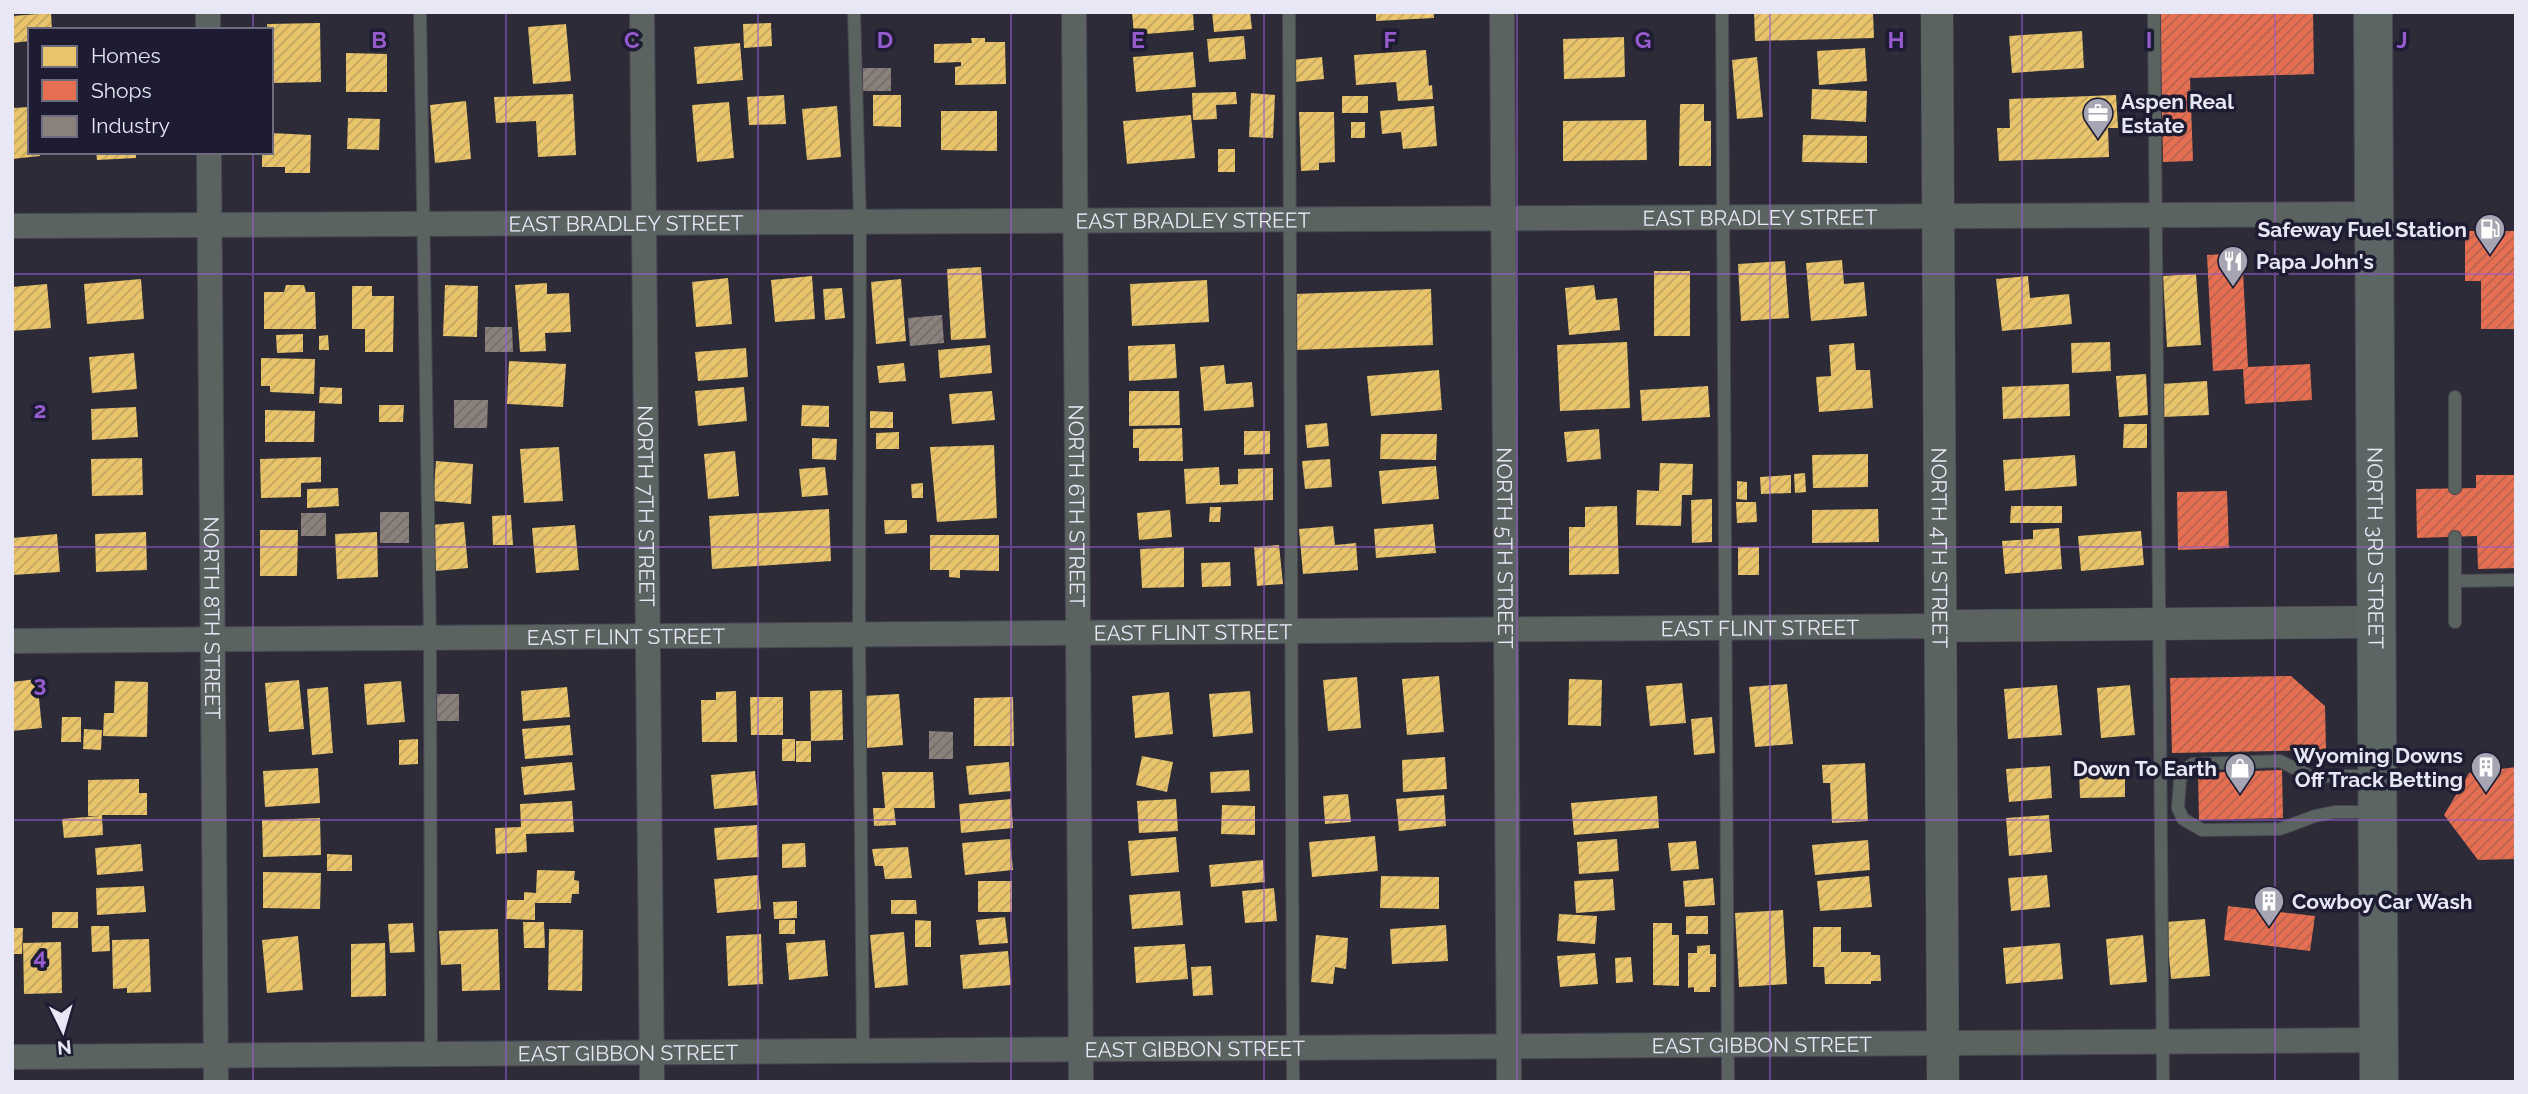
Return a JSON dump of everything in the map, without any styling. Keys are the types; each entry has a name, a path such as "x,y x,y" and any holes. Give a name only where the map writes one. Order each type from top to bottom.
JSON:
{"main road":[{"name":"NORTH 3RD STREET","path":"2373,12 2379,1082"}],"street":[{"name":"NORTH 7TH STREET","path":"642,12 652,1082"},
{"name":"NORTH 6TH STREET","path":"1074,12 1081,1082"},
{"name":"NORTH 5TH STREET","path":"1503,12 1510,1082"},
{"name":"NORTH 4TH STREET","path":"1937,12 1943,1082"},
{"name":"NORTH 8TH STREET","path":"209,154 216,1082"},
{"name":"EAST BRADLEY STREET","path":"12,226 2374,214"},
{"name":"EAST FLINT STREET","path":"12,641 2376,622"},
{"name":"EAST GIBBON STREET","path":"12,1057 2379,1040"}],"lane":[{"path":"421,12 430,638 431,1054"},
{"path":"854,12 860,221 859,634 863,1051"},
{"path":"1289,12 1293,1082"},
{"path":"1722,12 1728,1082"},
{"path":"2154,12 2163,1082"},
{"path":"2455,397 2455,488"},
{"path":"2455,537 2455,622"},
{"path":"2455,581 2516,580"},
{"path":"2280,761 2310,776 2377,794 2335,812 2280,829 2202,830 2183,819 2178,808 2180,780 2185,769 2193,764 2280,761"}],"building: Homes":[{"path":"1132,12 1193,12 1194,30 1134,35"},
{"path":"1212,12 1250,12 1252,29 1214,32"},
{"path":"1376,12 1434,12 1434,18 1376,21"},
{"path":"1754,12 1873,12 1874,38 1755,41"},
{"path":"51,13 52,28 28,28 28,41 12,43 12,16"},
{"path":"320,23 321,82 273,83 273,28 267,28 267,24"},
{"path":"771,23 772,46 744,48 743,24"},
{"path":"566,24 571,81 533,84 528,27"},
{"path":"2082,31 2084,68 2012,73 2009,36"},
{"path":"1244,36 1246,59 1209,62 1207,39"},
{"path":"1624,37 1625,77 1564,79 1563,39"},
{"path":"971,38 985,38 985,42 1005,42 1006,84 955,85 955,67 961,66 961,62 934,63 934,44 972,43"},
{"path":"740,43 743,80 697,84 694,47"},
{"path":"1865,48 1867,81 1819,85 1817,51"},
{"path":"1426,50 1429,86 1432,85 1433,99 1398,101 1396,82 1356,85 1354,55"},
{"path":"1193,52 1196,87 1136,92 1133,57"},
{"path":"346,53 387,54 387,92 346,92"},
{"path":"1322,57 1324,79 1294,82 1292,60"},
{"path":"1757,57 1763,117 1737,119 1732,60"},
{"path":"1812,89 1867,91 1866,122 1811,119"},
{"path":"1236,92 1237,104 1216,105 1217,119 1193,120 1192,93"},
{"path":"1251,93 1275,95 1273,138 1249,137"},
{"path":"573,94 576,155 538,157 536,121 496,123 494,97"},
{"path":"784,95 786,124 749,125 747,97"},
{"path":"873,95 901,95 901,127 873,126"},
{"path":"2116,95 2118,128 2108,128 2109,157 1999,161 1997,128 2010,128 2009,99"},
{"path":"1342,96 1368,96 1368,113 1342,113"},
{"path":"466,101 471,159 435,163 430,105"},
{"path":"729,102 734,158 697,162 692,105"},
{"path":"1680,104 1704,104 1704,121 1711,121 1711,166 1679,166"},
{"path":"837,106 841,157 807,160 802,109"},
{"path":"1434,106 1437,146 1403,149 1401,132 1382,134 1380,111"},
{"path":"28,107 28,154 40,156 12,159 12,108"},
{"path":"941,111 997,111 997,151 941,150"},
{"path":"1299,112 1334,112 1335,162 1319,163 1319,170 1301,171"},
{"path":"1191,115 1195,158 1127,164 1123,121"},
{"path":"348,118 380,119 379,150 347,149"},
{"path":"1646,120 1647,160 1563,161 1563,121"},
{"path":"1351,122 1365,122 1365,138 1351,138"},
{"path":"273,133 311,135 310,173 285,173 285,167 262,167 262,154 273,154"},
{"path":"1803,135 1867,136 1867,163 1802,162"},
{"path":"1218,149 1235,149 1235,172 1218,172"},
{"path":"96,154 136,154 136,158 97,160"},
{"path":"1842,260 1844,284 1864,282 1867,316 1811,321 1806,263"},
{"path":"1785,261 1789,318 1741,321 1738,264"},
{"path":"981,267 986,338 951,340 947,269"},
{"path":"1654,271 1690,271 1690,336 1654,336"},
{"path":"2196,274 2201,345 2167,347 2163,276"},
{"path":"812,276 815,319 775,322 771,280"},
{"path":"2028,276 2030,298 2069,294 2072,324 2002,331 1996,279"},
{"path":"728,278 732,324 696,327 692,282"},
{"path":"141,279 144,319 87,324 84,284"},
{"path":"901,279 906,341 876,344 871,282"},
{"path":"1207,280 1209,322 1132,326 1130,284"},
{"path":"547,283 547,294 569,293 571,332 545,333 546,351 520,352 515,285"},
{"path":"47,284 51,328 12,331 12,287"},
{"path":"286,285 304,285 306,292 315,292 316,329 264,329 264,292 284,292"},
{"path":"445,285 478,286 477,337 443,336"},
{"path":"1594,285 1596,300 1617,298 1620,330 1569,335 1565,288"},
{"path":"352,286 372,286 372,296 394,296 393,352 365,352 365,329 352,329"},
{"path":"842,288 845,318 825,320 823,289"},
{"path":"1431,289 1433,345 1296,350 1294,294"},
{"path":"303,334 303,352 277,353 276,335"},
{"path":"328,335 329,350 319,350 319,336"},
{"path":"1627,342 1630,408 1560,411 1557,345"},
{"path":"2110,342 2111,371 2072,373 2071,343"},
{"path":"1854,343 1856,370 1870,370 1873,408 1819,412 1816,377 1831,376 1829,345"},
{"path":"1175,344 1177,378 1129,381 1128,346"},
{"path":"990,345 992,373 940,378 938,350"},
{"path":"746,348 748,377 698,381 695,352"},
{"path":"134,353 137,389 92,393 89,357"},
{"path":"261,358 315,359 314,394 270,392 270,386 261,386"},
{"path":"509,361 566,364 563,407 507,404"},
{"path":"904,363 906,381 879,383 877,366"},
{"path":"1224,365 1226,384 1252,382 1254,407 1204,411 1200,367"},
{"path":"1439,370 1442,410 1371,416 1367,376"},
{"path":"2146,374 2148,415 2119,417 2116,376"},
{"path":"2207,381 2209,415 2163,417 2161,384"},
{"path":"2069,384 2070,416 2003,419 2002,387"},
{"path":"1708,386 1710,417 1642,421 1640,390"},
{"path":"320,387 342,388 342,404 319,403"},
{"path":"744,387 747,421 698,426 695,391"},
{"path":"992,391 995,420 952,424 949,394"},
{"path":"1129,391 1179,391 1180,425 1129,426"},
{"path":"379,405 404,405 403,422 379,422"},
{"path":"802,405 829,406 829,427 801,426"},
{"path":"136,407 138,437 92,440 91,409"},
{"path":"265,410 315,411 314,442 265,442"},
{"path":"870,411 893,412 893,428 870,428"},
{"path":"1327,423 1329,446 1307,448 1305,425"},
{"path":"2124,424 2147,424 2147,448 2123,448"},
{"path":"1182,428 1183,461 1139,461 1139,448 1133,448 1133,429"},
{"path":"1599,429 1601,459 1567,462 1564,432"},
{"path":"1244,431 1270,431 1270,454 1244,455"},
{"path":"899,432 899,449 876,449 876,433"},
{"path":"1381,434 1437,434 1436,460 1380,459"},
{"path":"812,438 837,439 836,460 812,459"},
{"path":"994,445 997,518 937,522 930,447"},
{"path":"559,447 563,501 524,503 520,449"},
{"path":"735,451 739,496 708,499 704,454"},
{"path":"1868,454 1868,487 1813,488 1812,455"},
{"path":"2075,455 2077,486 2005,491 2003,460"},
{"path":"321,457 321,482 301,483 301,497 261,498 260,459"},
{"path":"142,458 143,495 92,496 91,459"},
{"path":"1330,459 1332,487 1305,489 1302,461"},
{"path":"436,461 473,464 471,504 433,501"},
{"path":"1660,463 1693,464 1692,495 1682,495 1681,526 1636,525 1637,490 1659,491"},
{"path":"1436,466 1439,499 1382,504 1379,471"},
{"path":"825,467 828,495 802,497 799,469"},
{"path":"1219,467 1220,485 1238,484 1238,469 1273,468 1273,500 1186,504 1184,469"},
{"path":"1805,473 1806,492 1795,493 1794,474"},
{"path":"1791,475 1791,493 1761,494 1760,477"},
{"path":"1737,481 1747,482 1747,500 1737,499"},
{"path":"923,483 923,498 912,498 911,484"},
{"path":"338,488 339,506 307,508 307,489"},
{"path":"1712,499 1712,542 1692,543 1691,500"},
{"path":"1736,502 1756,502 1757,522 1737,523"},
{"path":"1617,506 1619,574 1569,575 1569,527 1585,527 1585,507"},
{"path":"2011,506 2062,506 2062,523 2010,523"},
{"path":"1210,507 1221,507 1220,522 1209,522"},
{"path":"829,509 831,561 712,569 709,516"},
{"path":"1878,509 1879,542 1812,543 1812,510"},
{"path":"1170,510 1172,537 1139,540 1137,513"},
{"path":"511,515 513,545 493,545 492,516"},
{"path":"884,520 907,520 907,533 885,534"},
{"path":"464,522 468,568 436,571 432,525"},
{"path":"1433,524 1436,553 1376,558 1374,529"},
{"path":"575,525 579,570 536,573 532,528"},
{"path":"1333,526 1335,545 1356,543 1358,570 1303,574 1299,529"},
{"path":"2059,528 2062,569 2005,574 2002,541 2033,539 2033,530"},
{"path":"260,530 298,530 297,576 260,576"},
{"path":"2141,531 2144,565 2081,571 2078,536"},
{"path":"146,532 147,570 96,572 95,534"},
{"path":"377,532 378,577 337,579 335,534"},
{"path":"57,534 60,572 12,575 12,538"},
{"path":"930,535 999,535 999,571 960,570 960,578 949,577 949,570 930,570"},
{"path":"1279,545 1283,584 1257,586 1254,547"},
{"path":"1184,547 1184,587 1142,588 1140,549"},
{"path":"1738,547 1759,547 1759,575 1738,575"},
{"path":"1230,562 1231,586 1202,587 1201,563"},
{"path":"1439,676 1444,732 1407,735 1402,679"},
{"path":"1357,677 1361,728 1328,731 1323,680"},
{"path":"37,679 42,728 12,731 12,682"},
{"path":"1569,679 1602,680 1601,726 1568,725"},
{"path":"299,680 304,729 269,732 265,683"},
{"path":"115,681 148,682 147,737 103,736 104,713 114,713"},
{"path":"401,681 405,722 367,725 364,684"},
{"path":"1682,683 1686,723 1650,726 1646,686"},
{"path":"1787,684 1793,744 1755,747 1749,687"},
{"path":"2057,685 2062,735 2008,739 2004,689"},
{"path":"2130,685 2135,735 2101,738 2097,688"},
{"path":"328,687 333,753 312,755 307,689"},
{"path":"567,687 570,717 523,721 521,691"},
{"path":"842,690 843,740 811,741 810,691"},
{"path":"736,691 737,742 702,742 701,700 716,700 716,692"},
{"path":"1250,691 1253,733 1213,737 1209,694"},
{"path":"1169,692 1173,734 1135,738 1132,696"},
{"path":"899,694 903,745 867,748 863,696"},
{"path":"750,697 783,697 783,735 751,735"},
{"path":"1013,697 1014,746 974,746 974,698"},
{"path":"62,717 81,717 81,742 61,742"},
{"path":"1712,717 1715,753 1694,755 1691,719"},
{"path":"570,725 573,755 525,759 522,729"},
{"path":"84,729 102,730 101,750 83,749"},
{"path":"418,739 418,764 399,765 399,740"},
{"path":"782,739 795,739 795,761 782,761"},
{"path":"796,741 811,741 811,762 796,762"},
{"path":"1142,756 1173,762 1167,792 1136,785"},
{"path":"1445,757 1447,789 1403,792 1402,760"},
{"path":"572,762 575,790 524,795 521,767"},
{"path":"1009,762 1011,791 969,795 966,766"},
{"path":"1865,763 1868,821 1832,823 1830,783 1823,783 1822,765"},
{"path":"2050,766 2052,798 2009,802 2006,769"},
{"path":"2125,767 2125,797 2080,798 2079,768"},
{"path":"318,768 320,803 265,807 263,771"},
{"path":"1249,770 1250,791 1211,793 1210,772"},
{"path":"755,771 758,805 714,809 711,775"},
{"path":"882,772 933,772 935,808 894,808 896,825 874,826 873,808 885,808"},
{"path":"139,779 139,793 147,793 147,815 102,815 103,835 64,838 62,819 99,816 88,816 88,780"},
{"path":"1348,794 1351,822 1325,824 1323,796"},
{"path":"1444,795 1446,826 1399,831 1396,799"},
{"path":"1657,796 1659,828 1574,835 1571,803"},
{"path":"1011,799 1013,828 961,833 959,804"},
{"path":"1176,799 1178,831 1139,833 1137,801"},
{"path":"572,801 574,832 526,834 527,852 496,854 495,828 521,827 520,804"},
{"path":"1222,805 1255,806 1255,835 1221,834"},
{"path":"2049,815 2052,852 2009,856 2006,818"},
{"path":"320,818 321,855 263,857 262,820"},
{"path":"757,825 759,857 717,860 714,828"},
{"path":"1375,836 1378,871 1312,877 1309,842"},
{"path":"1176,837 1179,872 1131,876 1128,841"},
{"path":"1010,839 1013,870 965,875 962,843"},
{"path":"1617,839 1619,871 1579,874 1577,842"},
{"path":"1868,840 1870,870 1815,875 1812,845"},
{"path":"1696,841 1699,869 1671,871 1668,843"},
{"path":"805,843 806,867 782,868 782,844"},
{"path":"141,844 143,871 97,875 95,848"},
{"path":"908,847 912,878 885,879 883,866 875,866 872,849"},
{"path":"327,854 352,855 352,871 327,871"},
{"path":"1263,860 1265,882 1211,887 1209,865"},
{"path":"537,870 575,871 574,880 579,881 579,894 572,894 571,903 535,903 535,920 506,919 507,900 524,900 524,892 536,893"},
{"path":"263,872 321,873 320,909 263,908"},
{"path":"758,875 761,909 717,913 714,879"},
{"path":"2047,875 2050,907 2011,911 2008,878"},
{"path":"1381,876 1439,877 1439,909 1380,908"},
{"path":"1869,876 1872,907 1820,911 1817,881"},
{"path":"1713,878 1715,905 1685,907 1683,881"},
{"path":"1613,879 1615,910 1576,913 1574,881"},
{"path":"978,881 1012,881 1012,912 978,912"},
{"path":"144,886 146,912 97,915 96,888"},
{"path":"1274,888 1277,921 1245,923 1242,891"},
{"path":"1180,891 1183,925 1132,929 1129,895"},
{"path":"891,900 916,900 917,914 891,914"},
{"path":"797,901 797,918 774,919 773,902"},
{"path":"1783,910 1787,984 1739,987 1735,913"},
{"path":"52,912 78,912 78,928 52,928"},
{"path":"1559,914 1597,916 1595,944 1557,941"},
{"path":"1686,916 1708,916 1708,934 1686,934"},
{"path":"1005,917 1008,943 979,945 976,920"},
{"path":"2205,919 2210,976 2171,979 2166,922"},
{"path":"779,920 795,920 795,934 779,934"},
{"path":"915,920 931,921 931,947 915,947"},
{"path":"523,922 544,922 545,948 524,948"},
{"path":"413,923 415,952 390,953 388,924"},
{"path":"1653,923 1672,923 1672,935 1679,935 1679,986 1653,985"},
{"path":"1446,925 1448,961 1392,964 1390,929"},
{"path":"91,926 109,926 110,951 92,952"},
{"path":"1813,927 1841,927 1841,952 1871,952 1871,955 1880,955 1881,981 1871,981 1871,984 1825,984 1824,967 1813,967"},
{"path":"12,928 23,928 22,954 12,954"},
{"path":"498,929 500,990 462,991 461,964 441,965 439,931"},
{"path":"549,929 583,930 582,991 548,990"},
{"path":"904,932 908,985 875,988 870,935"},
{"path":"761,934 763,984 728,986 726,936"},
{"path":"1316,935 1348,938 1346,969 1335,967 1333,984 1311,982"},
{"path":"2143,935 2147,982 2110,985 2106,939"},
{"path":"298,936 303,990 267,993 262,940"},
{"path":"149,939 151,992 127,993 127,988 113,989 112,940"},
{"path":"825,940 828,976 789,980 786,943"},
{"path":"61,942 62,993 24,994 23,943"},
{"path":"385,943 386,996 351,997 351,944"},
{"path":"2060,943 2063,979 2006,984 2003,948"},
{"path":"1185,944 1188,979 1136,983 1134,947"},
{"path":"1710,945 1710,954 1716,954 1716,987 1710,987 1710,992 1694,992 1694,987 1688,988 1688,953 1697,953 1697,946"},
{"path":"1008,951 1011,985 963,989 960,955"},
{"path":"1595,953 1598,984 1560,987 1557,956"},
{"path":"1631,957 1633,982 1616,983 1615,958"},
{"path":"1211,966 1213,995 1193,996 1191,967"}],"building: Shops":[{"path":"2160,12 2313,12 2314,74 2190,78 2193,161 2163,162"},
{"name":"Safeway Fuel Station","path":"2465,231 2516,231 2516,329 2481,329 2481,281 2465,281"},
{"path":"2242,253 2248,367 2310,364 2312,400 2245,404 2243,369 2213,371 2207,255"},
{"path":"2476,475 2516,475 2516,568 2478,569 2477,536 2417,538 2416,489 2476,488"},
{"path":"2227,491 2229,548 2178,550 2177,492"},
{"path":"2291,676 2325,706 2326,750 2172,753 2170,678"},
{"name":"Wyoming Downs Off Track Betting","path":"2516,767 2516,859 2478,860 2444,815 2469,773"},
{"name":"Down To Earth","path":"2282,770 2283,818 2199,820 2198,773"},
{"name":"Cowboy Car Wash","path":"2228,906 2315,916 2310,951 2224,940"}],"building: Industry":[{"path":"863,68 891,68 891,91 863,91"},
{"path":"942,315 944,343 910,346 908,318"},
{"path":"485,327 512,327 513,352 485,352"},
{"path":"454,400 488,400 487,428 454,428"},
{"path":"380,512 409,512 409,543 380,543"},
{"path":"301,513 326,513 326,536 301,536"},
{"path":"437,694 459,694 459,721 437,721"},
{"path":"929,731 953,732 953,759 929,759"}],"place":[{"name":"Aspen Real Estate","path":"2098,140"},
{"name":"Safeway Fuel Station","path":"2490,256"},
{"name":"Papa John's","path":"2233,288"},
{"name":"Wyoming Downs Off Track Betting","path":"2486,794"},
{"name":"Down To Earth","path":"2240,795"},
{"name":"Cowboy Car Wash","path":"2269,928"}]}
